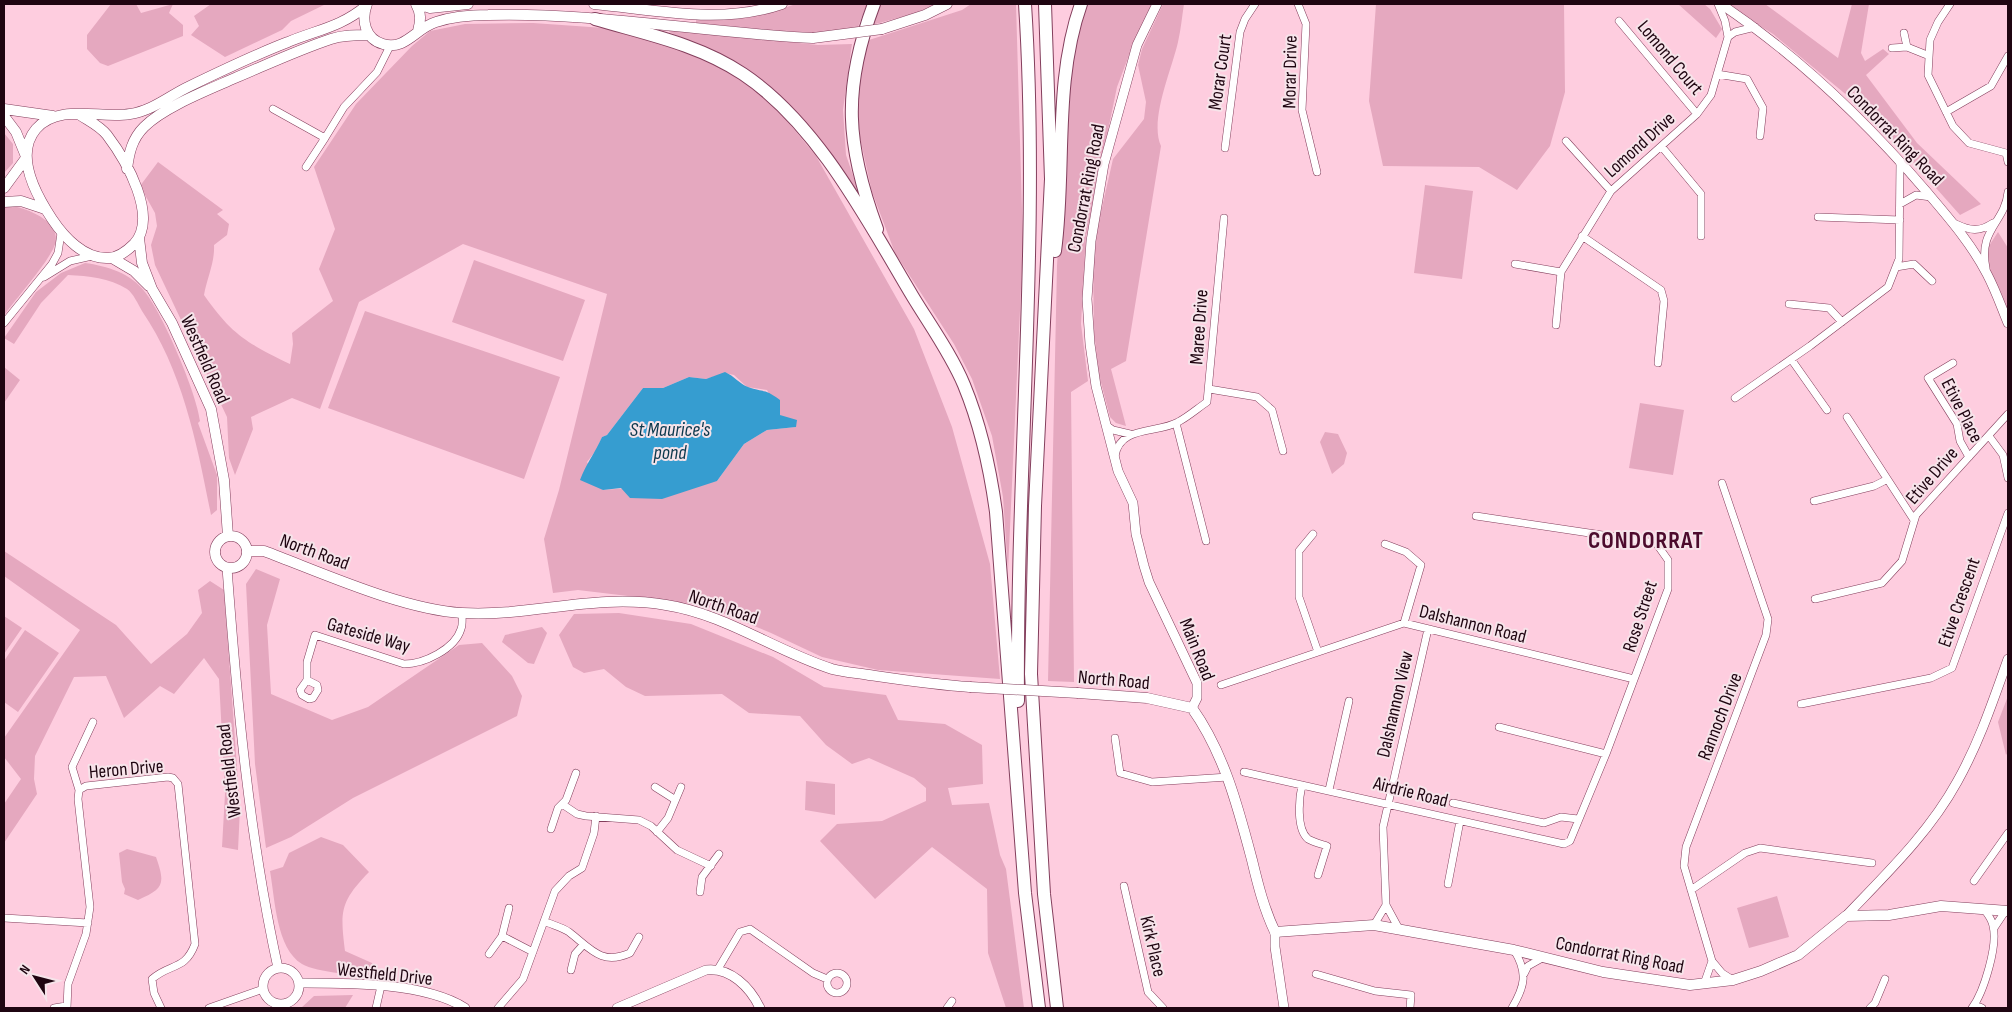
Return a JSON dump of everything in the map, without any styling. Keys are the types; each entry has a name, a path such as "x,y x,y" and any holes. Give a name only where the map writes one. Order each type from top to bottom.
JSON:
{"highway":[{"path":"874,4 862,36 851,98 852,135 864,194 886,252"},
{"path":"1019,801 1017,602 1031,139 1025,4"},
{"path":"1045,4 1051,179 1035,506 1031,674 1044,894 1057,1008"},
{"path":"1044,333 1060,215 1063,109 1067,60 1081,4"},
{"path":"595,19 652,34 723,62 762,88 794,117 815,143 886,252 963,383 979,426 988,460 996,512 1026,902 1039,1008"}],"main road":[{"path":"417,4 430,8 468,4"},
{"path":"417,4 421,22 418,31"},
{"path":"594,4 710,15 744,12 782,4"},
{"path":"367,5 363,20 368,35 380,44 390,46 399,45 409,40 418,31 436,22 482,15 536,14 647,22 752,35 813,38 882,29 925,15 947,4"},
{"path":"4,109 47,118 65,114 130,114 147,110 186,88 288,42 339,25 367,5"},
{"path":"127,169 132,143 138,134 145,126 183,102 276,60 331,39 349,35 368,35"},
{"path":"4,116 16,132 45,209 63,238 92,256 112,258 127,252 139,238 144,225 144,214 127,169 107,134 80,115"},
{"path":"4,188 25,156 34,132 47,118"},
{"path":"4,202 21,202 45,209"},
{"name":"Westfield Road","path":"139,238 142,263 152,289 172,323 211,409 224,480 228,536"},
{"name":"Westfield Road","path":"112,258 134,271 152,289"},
{"path":"228,536 237,537 245,544 247,551 246,557 238,566 227,568 218,561 215,550 217,543 228,536"},
{"name":"North Road","path":"247,551 264,551 432,610 462,613 502,613 615,600 667,605 746,630 832,669 931,685 1147,698 1192,708"},
{"name":"Main Road","path":"1192,708 1213,741 1228,777 1265,910 1275,932"},
{"path":"1846,916 1889,915 1942,906 2007,911"},
{"name":"Condorrat Ring Road","path":"1275,932 1374,925 1514,950 1603,972 1673,983 1704,984 1733,980 1798,954 1846,916"}],"street":[{"name":"Condorrat Ring Road","path":"1096,386 1090,344 1087,299 1090,241 1104,164 1128,74 1137,45 1157,4"},
{"name":"Morar Court","path":"1225,148 1240,32 1245,19 1256,4"},
{"name":"Morar Drive","path":"1298,4 1306,24 1302,110 1317,172"},
{"name":"Condorrat Ring Road","path":"1720,4 1756,27 1819,81 1900,161 1956,224 1987,273 2008,323"},
{"path":"1720,4 1728,37 1735,32 1756,27"},
{"path":"1950,4 1938,22 1930,40 1928,75 1953,126 1969,143 2006,153 2008,162"},
{"name":"Lomond Court","path":"1619,21 1697,114"},
{"path":"1904,33 1907,47"},
{"name":"Lomond Drive","path":"1556,325 1561,272 1582,236 1612,191 1697,114 1711,95 1728,37"},
{"path":"306,167 344,107 377,72 390,46"},
{"path":"1892,48 1907,47 1928,56"},
{"path":"1946,112 1991,86 2008,56"},
{"path":"1717,74 1747,80 1763,108 1760,136"},
{"path":"273,110 325,138"},
{"path":"1566,141 1612,191"},
{"path":"1662,147 1701,194 1701,236"},
{"path":"1735,398 1888,287 1899,259 1900,161"},
{"path":"1987,273 1983,255 1994,223 2008,206 2008,192"},
{"path":"1900,204 1916,195 1931,197"},
{"path":"1818,217 1900,220"},
{"name":"Maree Drive","path":"1131,434 1176,423 1207,402 1224,218"},
{"path":"1956,224 1968,230 1978,230 1994,223"},
{"path":"1582,236 1661,290 1664,301 1658,364"},
{"path":"4,323 40,280 58,253 63,238"},
{"path":"40,280 70,261 92,256"},
{"path":"1515,264 1561,272"},
{"path":"1896,267 1914,264 1932,281"},
{"path":"1789,304 1829,308 1842,322"},
{"path":"1791,359 1827,410"},
{"name":"Etive Place","path":"1953,363 1928,378 1957,424 1960,441 1969,457"},
{"name":"Main Road","path":"1096,386 1115,460 1133,503 1136,534 1149,582 1196,683 1197,698 1192,708"},
{"path":"1209,389 1257,397 1272,410 1283,451"},
{"name":"Etive Drive","path":"1815,599 1882,583 1902,560 1916,515 2008,414"},
{"path":"1847,417 1886,480 1914,520"},
{"path":"1176,423 1206,541"},
{"path":"1106,424 1112,430 1131,434"},
{"path":"1115,460 1116,448 1122,440 1131,434"},
{"path":"1989,436 2003,456 2008,478"},
{"path":"1814,502 1874,486 1886,480"},
{"name":"Rannoch Drive","path":"1722,483 1768,619 1766,635 1686,847 1684,866 1712,961 1722,973 1733,980"},
{"name":"Etive Crescent","path":"1801,704 1931,678 1952,668 2008,513"},
{"name":"Rose Street","path":"1476,516 1656,543 1668,560 1668,589 1606,754 1570,841"},
{"path":"1313,534 1299,551 1299,597 1318,652"},
{"path":"1385,544 1406,552 1421,565 1404,623"},
{"name":"Westfield Road","path":"227,568 242,753 264,903 278,968"},
{"name":"Gateside Way","path":"307,680 307,662 315,635 404,664 413,664 434,655 458,637 462,627 462,613"},
{"name":"Dalshannon Road","path":"1221,685 1404,623 1634,679"},
{"name":"Dalshannon View","path":"1399,930 1386,906 1382,827 1428,629"},
{"name":"Condorrat Ring Road","path":"1846,916 1911,848 1934,819 1957,783 1979,739 2008,659"},
{"path":"1329,790 1350,701"},
{"path":"79,790 72,767 93,722"},
{"path":"1499,727 1606,754"},
{"path":"1115,738 1120,773 1152,782 1228,777"},
{"name":"Airdrie Road","path":"1244,772 1564,844 1570,841"},
{"path":"551,829 558,808 566,800 576,774"},
{"name":"Heron Drive","path":"67,1007 68,984 88,923 90,907 78,799 79,790 86,786 168,777 173,778 178,784 195,944 190,956 180,966 152,979 154,993 161,1008"},
{"path":"1302,785 1298,808 1305,834 1311,840 1327,846 1318,875"},
{"path":"655,787 674,799"},
{"path":"657,832 668,818 674,799 681,787"},
{"path":"1453,803 1544,823 1561,817 1578,819"},
{"path":"562,804 577,814 639,820 657,832 677,850 710,866"},
{"path":"498,1008 523,979 556,891 569,876 582,868 594,833 596,816"},
{"path":"1448,884 1460,821"},
{"path":"1974,881 2008,834"},
{"path":"1691,890 1745,853 1760,848 1872,863"},
{"path":"700,892 702,877 719,854"},
{"name":"Kirk Place","path":"1124,886 1148,992 1163,1008"},
{"path":"1862,899 1862,909 1866,916"},
{"path":"1374,925 1386,906"},
{"path":"489,954 502,936 509,908"},
{"path":"1976,1007 1987,973 1993,944 1994,928 1991,918 1984,909"},
{"path":"1994,928 2007,911"},
{"path":"4,918 88,923"},
{"path":"544,921 568,931 591,952 606,958 630,954 638,937"},
{"path":"718,969 740,932 750,929 814,973 827,979"},
{"name":"Main Road","path":"1275,932 1275,947 1284,1008"},
{"path":"502,936 533,952"},
{"path":"571,970 575,954 583,945"},
{"path":"1514,950 1520,960 1524,974"},
{"path":"1512,1008 1522,991 1524,974 1528,966 1544,957"},
{"path":"1704,984 1712,961"},
{"path":"278,968 292,972 299,983 296,995 286,1006 274,1003 267,998 263,989 265,977 278,968"},
{"path":"617,1008 706,970 718,969 726,972 744,986 760,1008"},
{"path":"1316,974 1375,991 1411,995 1410,1008"},
{"path":"1870,1008 1875,1003 1885,979"},
{"name":"Westfield Drive","path":"299,983 354,983 381,986 440,995 465,1008"},
{"path":"376,1008 381,986"},
{"path":"209,1008 263,989"},
{"path":"947,1008 952,1001"},
{"path":"54,1008 67,1007"}],"shaded area":[{"path":"111,4 136,4 141,13 173,4 169,13 183,25 183,36 108,66 100,63 87,49 87,35"},
{"path":"211,4 326,4 291,21 282,30 225,57 191,35 199,26 194,16"},
{"path":"796,4 867,4 858,27 821,33 696,23 696,19 768,13"},
{"path":"880,4 935,4 916,13 872,25"},
{"path":"971,4 1016,4 1023,245 1008,571 1003,497 992,436 972,379 954,344 895,253 872,192 856,120 862,65 869,40 962,10"},
{"path":"1085,4 1152,4 1136,37 1117,87 1086,237 1081,324 1088,381 1071,392 1074,682 1048,681 1057,266 1068,78"},
{"path":"1163,4 1184,4 1178,42 1160,109 1158,135 1161,146 1126,361 1111,369 1126,426 1116,423 1110,417 1099,375 1094,332 1093,266 1098,225 1113,159 1144,119 1146,102 1138,65 1142,49"},
{"path":"1376,4 1564,4 1565,92 1550,146 1517,190 1479,167 1383,166 1369,101"},
{"path":"1678,4 1704,4 1710,9 1722,29 1716,38"},
{"path":"1725,4 1765,4 1838,58 1852,4 1869,4 1861,53 1865,61 1883,49 1889,54 1866,75 1917,143 1981,204 1960,215 1872,116 1773,34"},
{"path":"533,23 619,29 698,53 741,79 774,105 816,156 914,329 952,427 990,564 1000,679 878,670 822,657 771,633 703,605 578,590 553,593 544,539 559,490 607,294 463,244 359,302 320,409 292,398 251,417 253,429 235,475 229,458 227,417 155,265 151,245 157,226 155,213 140,186 158,162 223,210 217,214 229,224 227,235 214,245 212,264 204,295 223,320 241,337 290,364 293,344 292,333 333,301 319,269 335,229 314,167 356,104 412,46 430,31 465,24","holes":["725,373 734,375 747,387 767,390 780,415 796,427 767,430 744,444 717,481 603,490 587,462 597,449 602,437 607,435 643,388 663,388 689,377 706,379"]},
{"path":"670,29 818,45 852,44 843,110 846,155 858,190 847,181 819,138 778,94 734,64 703,47 669,32"},
{"path":"4,133 13,144 13,163 4,173"},
{"path":"1425,185 1473,191 1462,279 1414,273"},
{"path":"13,206 33,213 47,221 55,233 56,240 42,267 4,316 4,207"},
{"path":"1998,232 2008,248 2008,312 1983,255"},
{"path":"474,260 585,300 563,361 452,322"},
{"path":"85,263 110,268 126,275 139,285 152,303 170,335 193,393 200,421 198,423 217,475 217,510 211,515 194,435 178,383 156,334 127,289 106,280 68,275 41,303 14,344 4,338 36,292 61,273"},
{"path":"365,311 560,377 524,479 328,408"},
{"path":"4,367 20,380 4,403"},
{"path":"1640,403 1684,410 1673,475 1629,468"},
{"path":"1325,432 1338,434 1347,453 1344,464 1332,474 1320,442"},
{"path":"4,551 116,625 151,664 187,634 202,613 198,590 210,581 224,590 240,808 238,850 222,847 225,794 219,679 204,658 174,694 160,686 124,718 106,676 74,677 35,756 34,779 37,794 4,843 4,804 21,779 4,757 4,738 80,630 4,576"},
{"path":"256,569 280,579 267,625 271,694 332,720 368,707 459,645 482,643 512,676 522,696 517,716 353,798 291,837 266,848 255,764 246,584"},
{"path":"619,613 691,624 773,657 824,687 886,695 898,720 945,724 982,745 983,784 948,788 952,805 989,803 1000,855 1006,869 1024,1008 1006,1008 988,953 987,889 932,847 875,899 820,841 837,824 882,821 926,801 926,788 914,778 869,758 852,764 826,745 800,716 749,713 722,694 645,696 626,687 604,669 584,673 573,667 559,635 574,614"},
{"path":"4,616 22,628 4,654"},
{"path":"542,627 547,633 534,664 528,663 502,642 505,635"},
{"path":"25,630 59,653 18,712 4,702 4,661"},
{"path":"2008,696 2008,752 2006,755 1998,722"},
{"path":"806,781 835,784 835,815 805,810"},
{"path":"321,837 343,845 369,872 359,882 347,900 343,916 343,937 345,951 372,963 379,977 328,972 302,964 293,957 282,935 275,909 270,871 283,867 289,853"},
{"path":"127,849 156,857 161,874 160,885 157,889 138,900 124,894 125,889 122,882 119,853"},
{"path":"1777,896 1789,937 1749,948 1737,908"},
{"path":"353,995 345,1008 301,1008 314,996"}],"water":[{"name":"St Maurice's pond","path":"725,372 745,386 775,396 780,400 780,415 797,420 796,427 767,430 744,444 717,481 662,499 630,498 621,488 603,490 580,480 602,437 607,435 643,388 663,388 689,377 706,379"}],"district":[{"name":"CONDORRAT","path":"1646,540"}]}
